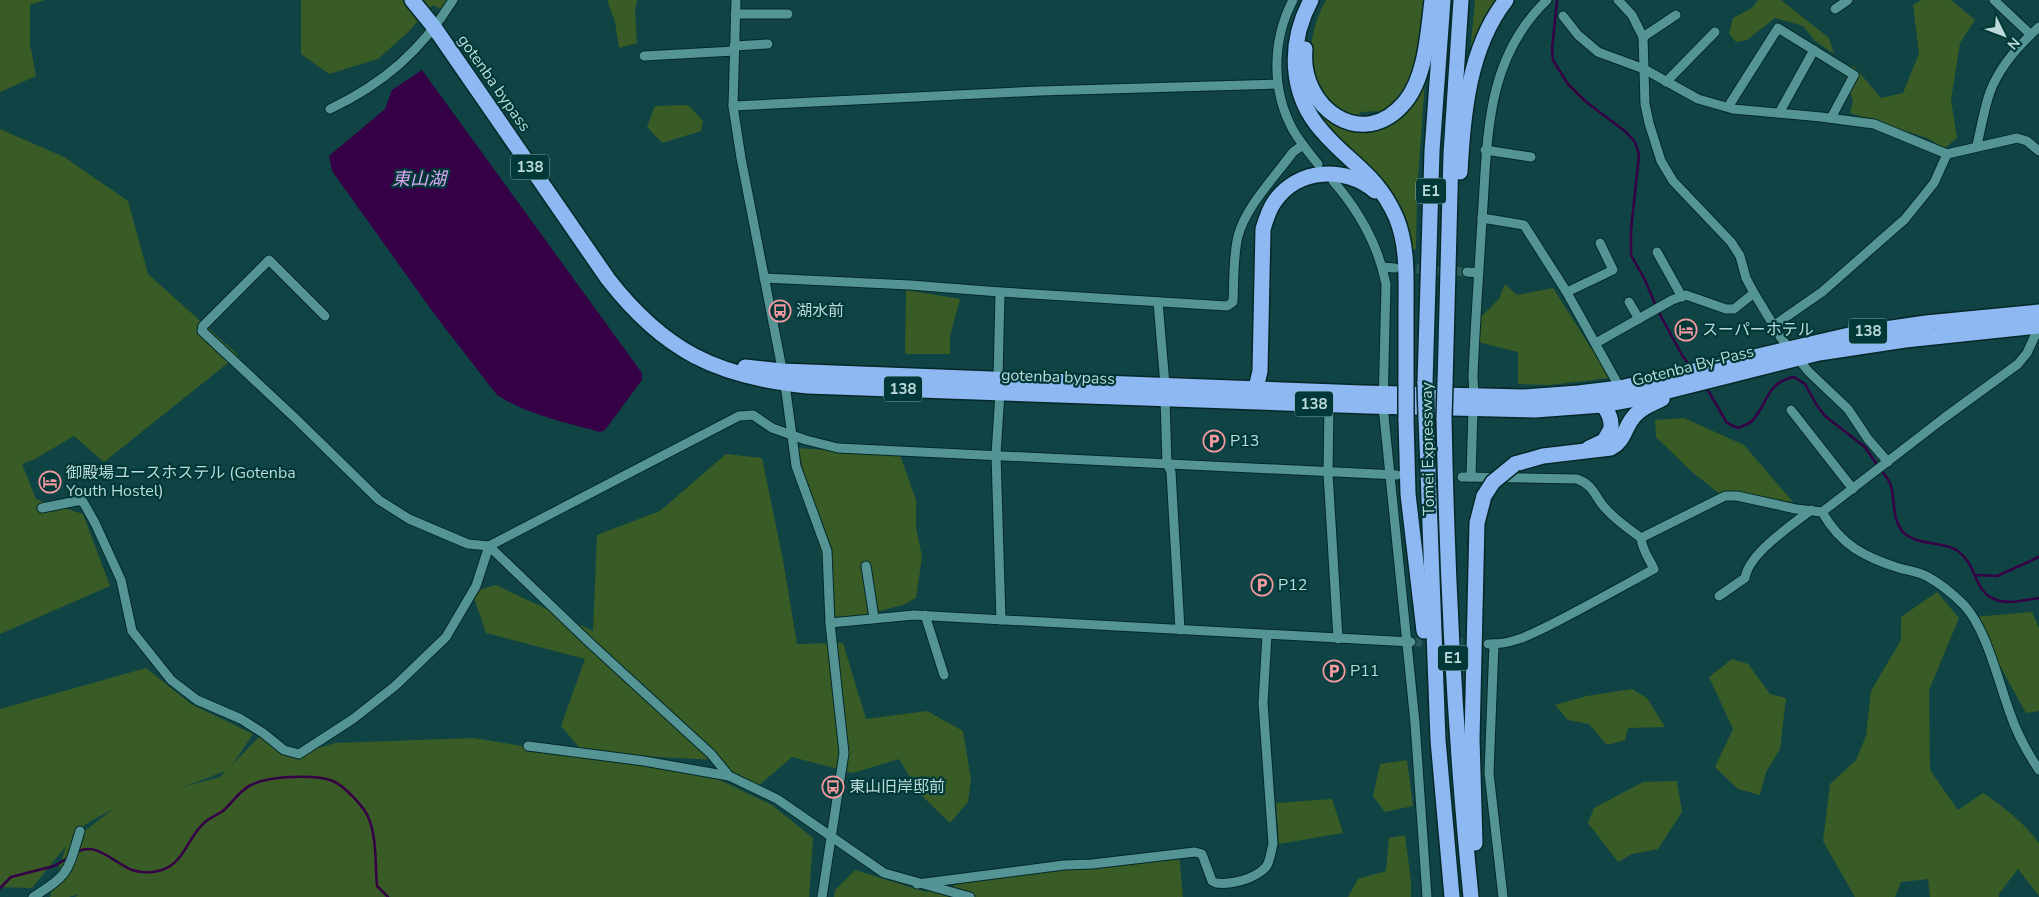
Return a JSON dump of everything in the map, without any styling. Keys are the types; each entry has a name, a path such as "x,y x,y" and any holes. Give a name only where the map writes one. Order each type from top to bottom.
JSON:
{"highway":[{"name":"gotenba bypass","path":"412,0 434,27 608,279 638,315 654,329 687,349 704,356 783,377 1165,392 1244,401 1329,405 1383,399"},
{"path":"1311,0 1303,17 1296,43 1295,71 1301,97 1310,115 1322,132 1377,184 1387,198 1400,229 1406,257 1408,494 1438,740"},
{"path":"1321,0 1306,40 1304,64 1309,85 1317,99 1328,112 1344,120 1362,123 1382,119 1391,114 1406,101 1416,85 1422,63 1432,0"},
{"name":"Tomei Expressway","path":"1443,0 1432,151 1425,383 1438,740 1452,897"},
{"name":"Tomei Expressway","path":"1461,0 1450,154 1444,418 1456,738 1471,897"},
{"path":"1445,321 1454,304 1461,152 1471,81 1484,36 1506,0"},
{"path":"1244,401 1256,388 1260,370 1263,229 1267,215 1275,200 1287,188 1309,176 1336,174 1364,183 1390,206"},
{"name":"Gotenba By-Pass","path":"1473,402 1578,393 1690,379 1793,353 1858,333 1887,328 2039,312"},
{"name":"Gotenba By-Pass","path":"1793,353 1819,353 1905,340 2039,326"},
{"path":"1260,370 1265,382 1276,389"},
{"path":"1476,897 1472,739 1477,523 1484,496 1492,482 1515,464 1538,457 1606,450 1616,446 1623,438 1633,418 1642,409 1690,379"},
{"name":"Gotenba By-Pass","path":"1473,402 1535,410 1602,404 1640,398 1690,379"},
{"name":"gotenba bypass","path":"1165,392 1256,388 1383,399 1473,402"},
{"path":"1523,397 1557,400 1590,398 1602,404 1611,423 1607,438 1596,446 1570,453"}],"street":[{"path":"330,109 376,84 404,61 434,27 453,0"},
{"path":"736,0 734,106 741,158 783,377 796,466 827,551 830,623 844,753 822,897"},
{"path":"1293,0 1285,19 1277,53 1277,84 1286,115 1303,145 1318,164"},
{"path":"1503,897 1489,773 1491,644 1515,641 1529,635 1605,598 1654,569 1649,556 1642,548 1641,538 1605,508 1592,487 1586,482 1577,479 1467,477 1473,402 1485,150 1490,110 1505,62 1526,23 1547,0"},
{"path":"1618,0 1632,15 1643,37 1646,104 1649,123 1661,161 1673,181 1731,242 1740,256 1746,278 1754,293 1773,326 1793,353 1848,409 1868,439 1888,462"},
{"path":"1835,9 1848,0"},
{"path":"1994,0 2030,34"},
{"path":"735,14 788,14"},
{"path":"1643,37 1676,15"},
{"path":"1563,16 1578,35 1598,52 1644,69 1698,99 1728,107 1874,124 1947,154 1978,145 2017,138 2027,142 2039,151"},
{"path":"1978,145 1990,92 1999,73 2030,34 2039,27"},
{"path":"1728,107 1778,28 1854,75 1831,118"},
{"path":"1666,82 1715,32"},
{"path":"644,56 768,44"},
{"path":"1779,113 1814,50"},
{"path":"734,106 1039,91 1277,84"},
{"path":"764,278 910,285 1227,306 1233,302 1238,238 1242,224 1249,211 1293,152 1303,145"},
{"path":"1485,150 1531,157"},
{"path":"1773,326 1822,292 1905,219 1934,183 1947,154"},
{"path":"1333,181 1351,202 1370,233 1382,267 1387,302 1383,399 1393,475 1410,642 1427,897"},
{"path":"1482,218 1524,225 1567,292 1620,388"},
{"path":"1567,292 1613,270 1600,244"},
{"path":"1657,252 1682,297"},
{"path":"325,316 269,260 203,326 202,331 379,500 408,519 468,544 489,546 740,416 753,415 772,428 838,448 1393,475"},
{"path":"1382,267 1395,268"},
{"path":"1467,272 1478,273"},
{"path":"1000,292 996,455 1001,620"},
{"path":"1596,343 1682,297 1686,296 1726,309 1734,309 1754,293"},
{"path":"1158,302 1165,392 1167,463 1171,472 1180,630"},
{"path":"1629,302 1639,319"},
{"path":"1822,512 2018,364 2027,353 2039,326"},
{"path":"1329,405 1328,473 1338,639"},
{"path":"1791,410 1853,488"},
{"path":"1641,538 1725,496 1737,496 1822,512 1846,544 1857,552 1897,568 1927,576 1946,588 1974,617 1992,659 2010,714 2024,747 2039,770"},
{"path":"42,508 82,500 95,523 120,580 132,631 171,680 197,700 241,719 263,733 284,750 299,754 353,719 395,686 446,637 476,586 489,546"},
{"path":"1719,596 1745,578 1746,568 1769,544 1811,510"},
{"path":"489,546 710,754 729,776"},
{"path":"866,566 874,618"},
{"path":"830,623 925,615 1410,642"},
{"path":"925,615 944,676"},
{"path":"917,884 1064,864 1099,864 1196,852 1202,854 1212,881 1216,884 1240,881 1262,871 1267,866 1273,844 1263,703 1267,635"},
{"path":"528,746 644,760 729,776 777,799 801,814 832,838 884,873 917,884 970,897"},
{"path":"33,897 57,883 69,868 80,830"}],"green space":[{"path":"0,0 45,0 30,5 30,44 36,76 0,92"},
{"path":"301,0 449,0 441,9 433,5 407,33 378,59 329,74 301,54"},
{"path":"607,0 637,0 635,12 637,43 619,48 615,22"},
{"path":"1326,0 1426,0 1420,48 1411,79 1393,104 1380,113 1377,111 1360,112 1359,117 1341,111 1333,105 1314,83 1311,69 1312,38 1321,9"},
{"path":"1475,0 1500,0 1468,75"},
{"path":"1758,0 1781,0 1829,38 1834,54 1815,41 1803,26 1775,18 1747,40 1736,42 1729,34 1733,18 1752,8"},
{"path":"1921,0 1951,0 1975,20 1960,43 1951,100 1957,138 1945,148 1927,138 1850,113 1853,101 1845,76 1853,65 1881,98 1903,93 1919,54 1913,5"},
{"path":"1426,67 1417,192 1416,249 1411,251 1405,228 1317,120 1304,83 1312,100 1380,126"},
{"path":"688,105 703,121 701,131 662,143 647,127 655,106"},
{"path":"0,129 64,157 128,201 148,274 238,355 104,462 74,436 35,459 22,464 36,499 83,514 110,586 0,634"},
{"path":"1505,284 1517,295 1553,288 1610,378 1549,385 1518,384 1518,352 1478,342 1479,319 1499,299"},
{"path":"906,290 960,299 950,336 950,354 905,354"},
{"path":"1684,418 1744,445 1793,502 1720,494 1692,472 1656,437 1655,420"},
{"path":"798,448 900,455 916,500 916,527 922,557 916,598 903,605 836,622"},
{"path":"726,454 762,458 783,560 797,644 843,643 866,719 927,711 963,731 971,779 968,802 950,823 921,795 899,759 853,773 792,757 756,788 716,760 584,753 561,726 585,659 486,633 472,592 496,585 593,631 597,535 660,511"},
{"path":"1937,592 1959,618 1929,690 1930,770 1958,810 1983,793 2027,828 2039,843 2039,896 2018,869 1999,894 1999,897 1930,897 1928,879 1901,882 1895,897 1855,897 1823,841 1830,784 1856,760 1866,736 1871,691 1901,640 1901,617"},
{"path":"2032,612 2039,628 2039,711 2026,713 1973,617"},
{"path":"1732,659 1748,664 1770,694 1786,698 1780,749 1766,772 1760,795 1738,789 1715,767 1733,729 1709,677"},
{"path":"146,668 191,704 253,734 232,765 259,737 299,754 335,743 474,738 637,765 707,774 772,805 813,838 809,897 75,897 78,894 69,897 50,897 66,846 32,888 0,887 0,709","holes":["226,771 220,777 183,787","112,810 70,842 86,824"]},
{"path":"1632,689 1647,698 1665,727 1628,728 1625,740 1607,745 1589,724 1568,720 1555,705 1587,696"},
{"path":"1407,760 1413,806 1385,812 1373,796 1380,764"},
{"path":"1677,781 1682,812 1658,849 1632,854 1618,862 1588,823 1594,808 1643,782"},
{"path":"1332,799 1343,833 1279,844 1276,803"},
{"path":"1405,835 1411,881 1411,897 1348,897 1358,879 1386,871 1389,838"},
{"path":"1179,855 1183,897 834,897 835,890 855,870 926,892 1011,872"}],"water":[{"name":"東山湖","path":"422,70 642,373 642,380 605,430 600,432 547,417 521,408 497,395 435,315 332,171 329,156 385,109 392,90"}],"waterway":[{"path":"1557,1 1552,49 1553,60 1568,84 1585,101 1626,132 1635,142 1639,155 1631,230 1631,255 1645,280 1656,306"},
{"path":"1658,311 1690,366"},
{"path":"1706,387 1727,423 1738,428 1752,421 1772,389 1785,380 1794,377 1805,384 1825,416 1865,447 1878,466"},
{"path":"1881,470 1890,484 1895,515 1899,526 1908,536 1958,551 1969,563 1983,590 1994,599 2010,602 2039,598"},
{"path":"1977,575 1997,576 2039,557"},
{"path":"77,852 84,849 99,851 136,871 151,872 162,870 176,862 204,823 223,811 247,787 259,782 280,778 315,777 333,781 343,787 354,797 367,814 372,827 377,886 388,897"},
{"path":"0,888 11,877 54,866 68,858"}],"tunnel":[{"path":"1403,268 1467,272"},
{"path":"1405,475 1462,477"},
{"path":"1413,642 1488,644"}],"place":[{"name":"湖水前","path":"780,311"},
{"name":"スーパーホテル","path":"1686,330"},
{"name":"P13","path":"1214,441"},
{"name":"御殿場ユースホステル (Gotenba Youth Hostel)","path":"50,482"},
{"name":"P12","path":"1262,585"},
{"name":"P11","path":"1334,671"},
{"name":"東山旧岸邸前","path":"833,787"}]}
